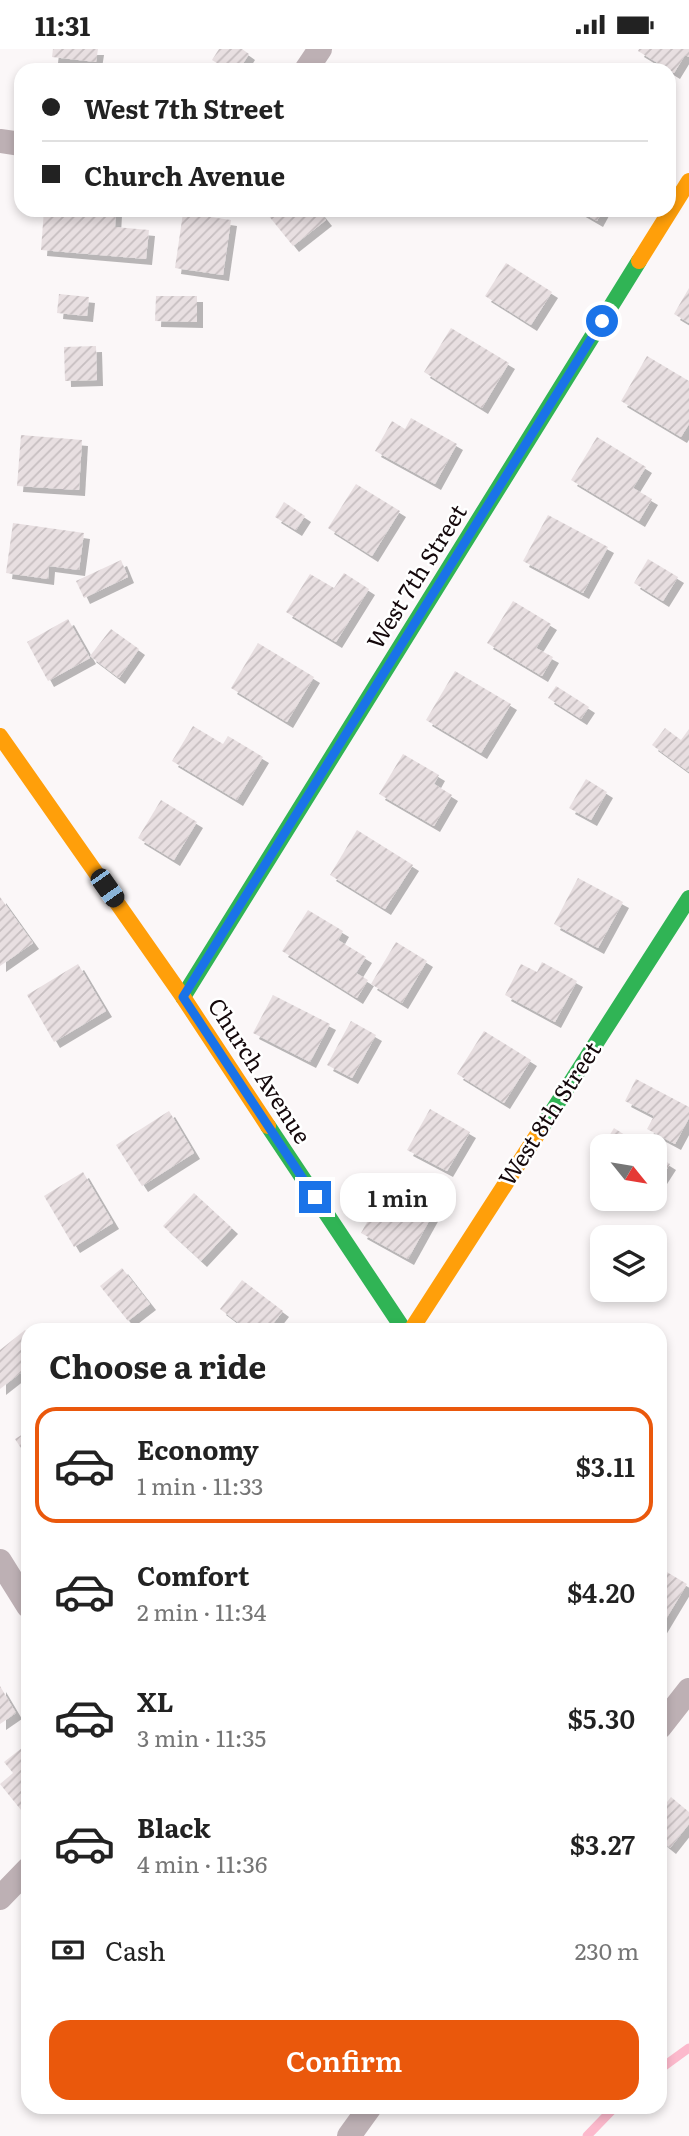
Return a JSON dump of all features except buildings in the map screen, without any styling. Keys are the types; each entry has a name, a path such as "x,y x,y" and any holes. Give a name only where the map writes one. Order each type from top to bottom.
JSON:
{"street":[{"name":"West 7th Street","path":"676,202 689,181"},
{"name":"West 7th Street","path":"183,997 667,217"},
{"name":"Church Avenue","path":"0,736 183,997 399,1323"},
{"name":"West 8th Street","path":"416,1323 689,898"},
{"path":"0,1561 21,1595"},
{"path":"667,1718 689,1690"},
{"path":"0,1898 21,1876"},
{"path":"349,2136 365,2114"}],"waterway":[{"path":"667,2064 689,2048"},
{"path":"587,2136 608,2114"}],"traffic: fast":[{"path":"183,997 639,261"},
{"path":"539,1132 689,898"},
{"path":"268,1126 399,1323"}],"traffic: slow":[{"path":"676,202 689,181"},
{"path":"639,261 666,217"},
{"path":"0,736 183,997 268,1126"},
{"path":"416,1323 539,1132"}],"route":[{"path":"315,1197 183,997 602,321"}]}
